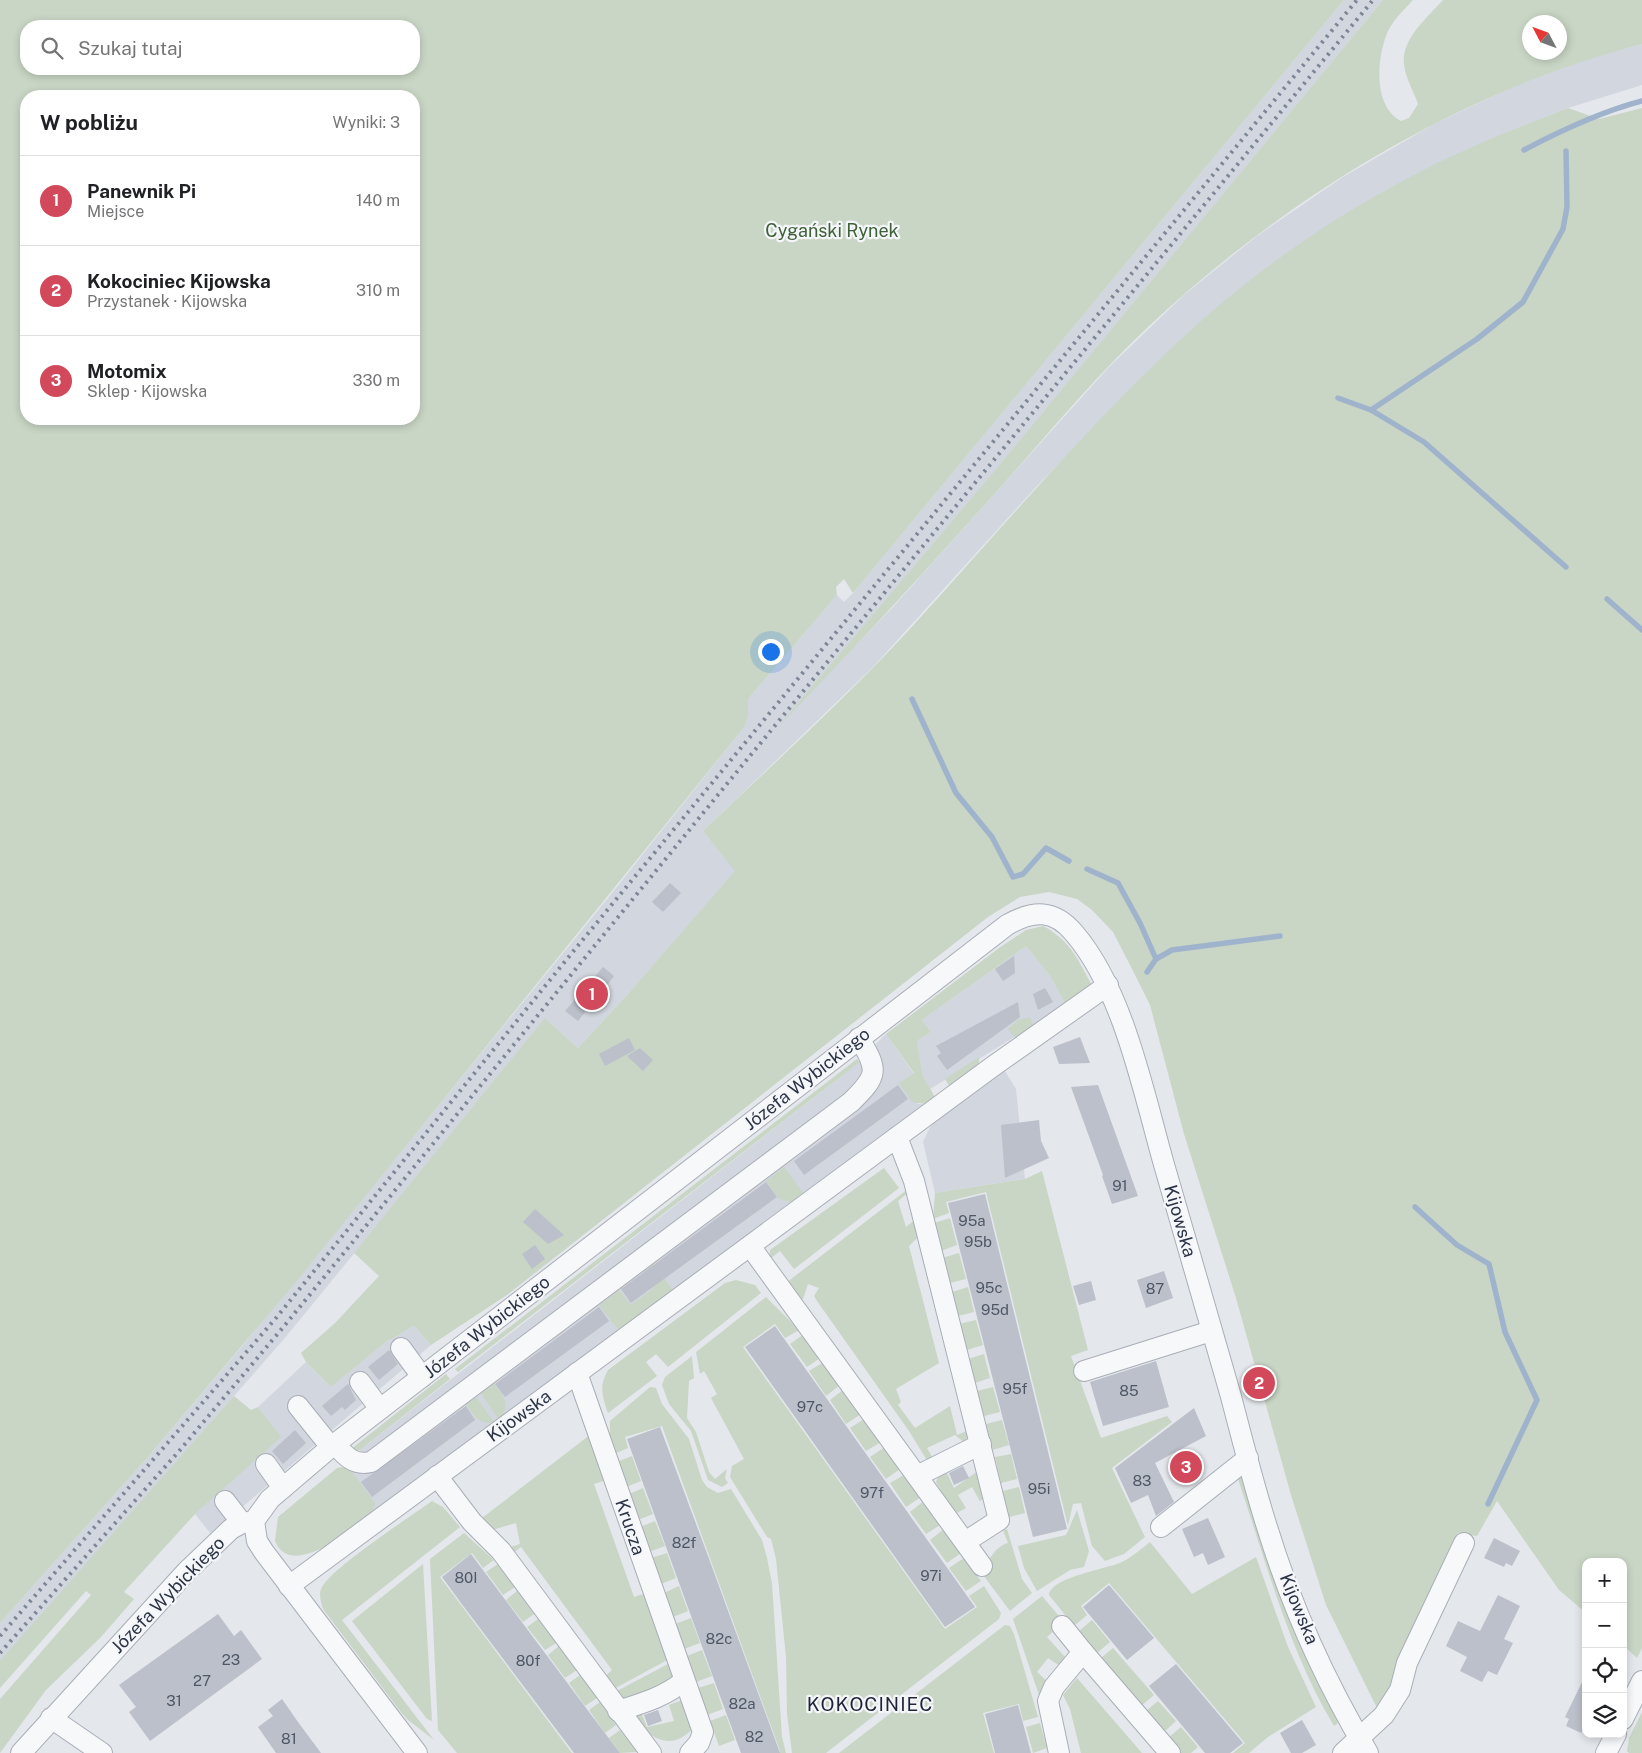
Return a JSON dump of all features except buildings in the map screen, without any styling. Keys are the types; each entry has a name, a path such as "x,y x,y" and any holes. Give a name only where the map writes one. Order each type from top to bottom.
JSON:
{"street":[{"name":"Kijowska","path":"990,938 1019,918 1033,915 1052,915 1073,931 1108,985 1122,1023 1267,1528 1303,1624 1349,1722 1364,1746"},
{"name":"Józefa Wybickiego","path":"21,1753 187,1571 220,1539 248,1522 283,1488 333,1445 990,938"},
{"name":"Kijowska","path":"289,1586 897,1137 1108,985"},
{"path":"298,1406 343,1454 363,1464 371,1462 851,1102 869,1081 873,1071 873,1062 859,1038"},
{"path":"897,1137 914,1181 999,1520 965,1542"},
{"path":"750,1246 982,1566"},
{"path":"1084,1371 1211,1331"},
{"path":"401,1348 422,1377"},
{"name":"Krucza","path":"577,1373 703,1732 699,1743 690,1753"},
{"path":"360,1382 380,1409"},
{"path":"917,1476 981,1444"},
{"path":"1161,1527 1248,1458"},
{"path":"266,1464 283,1488"},
{"path":"437,1476 472,1522 500,1551 651,1753"},
{"path":"225,1501 248,1522 257,1541 289,1586 417,1753"},
{"path":"1343,1753 1364,1746 1400,1690 1406,1663 1464,1543"},
{"path":"1062,1626 1170,1753"},
{"path":"1059,1753 1048,1702 1054,1687 1083,1652"},
{"path":"618,1711 654,1700 672,1691 684,1680"},
{"path":"1627,1711 1642,1681"},
{"path":"51,1718 102,1753"},
{"path":"1606,1753 1614,1738"}],"shaded area":[{"path":"1344,0 1383,0 886,604 787,717 893,607 1109,367 1184,295 1257,236 1343,177 1436,123 1513,87 1600,55 1642,44 1642,85 1568,108 1515,129 1456,154 1388,189 1277,261 1205,318 1160,360 1035,488 874,666 703,831 736,871 578,1048 546,1019 284,1339 0,1663 0,1623 147,1458 243,1345 608,898 745,726 748,717 748,699 837,595 844,602 853,593"},
{"path":"1026,946 1050,976 1066,1005 930,1089 923,1076 917,1041 931,1032 922,1020"},
{"path":"886,1034 914,1074 900,1083 918,1104 925,1104 372,1515 350,1469 360,1450 851,1069"},
{"path":"1003,1068 1016,1089 1025,1179 935,1193 923,1142 930,1127 955,1102"},
{"path":"414,1326 431,1345 211,1534 195,1514 280,1437 258,1407 306,1362 331,1387 386,1342"}],"green space":[{"name":"Cygański Rynek","path":"0,0 1344,0 853,593 844,579 836,587 837,595 748,699 748,717 745,726 295,1283 147,1458 0,1623"},
{"path":"1383,0 1413,0 1388,31 1381,54 1381,93 1385,104 1392,114 1401,121 1409,118 1418,104 1404,64 1407,46 1423,21 1443,0 1642,0 1642,44 1574,64 1507,90 1442,120 1378,155 1317,193 1257,235 1201,280 1111,363 922,574 777,728 998,467"},
{"path":"1568,108 1599,119 1642,108 1642,1648 1637,1658 1627,1649 1627,1558 1582,1558 1582,1610 1559,1590 1497,1501 1477,1536 1458,1533 1384,1702 1377,1708 1326,1605 1291,1495 1236,1298 1184,1134 1150,1005 1113,932 1092,910 1077,899 1049,892 1020,897 988,917 507,1295 431,1345 414,1326 386,1342 331,1387 306,1362 301,1353 335,1323 379,1276 354,1253 545,1018 578,1048 628,994 735,871 703,831 833,708 883,657 1088,432 1125,393 1203,319 1292,249 1356,207 1422,170 1484,142"},
{"path":"1043,926 1061,938 1073,952 1093,987 1066,1005 1050,976 1026,946 922,1020 931,1032 917,1041 923,1076 935,1097 925,1104 912,1102 899,1083 914,1073 886,1034 999,948 1026,930"},
{"path":"1030,1017 1034,1026 1016,1039 1008,1029 1018,1020"},
{"path":"979,1057 979,1069 951,1089 945,1079"},
{"path":"857,1059 859,1062 851,1069 458,1372 455,1369"},
{"path":"784,1167 804,1194 791,1202 779,1199 766,1181"},
{"path":"884,1168 899,1188 794,1269 780,1251 770,1259 770,1250"},
{"path":"1042,1171 1088,1350 1071,1356 1101,1438 1167,1416 1172,1422 1112,1468 1145,1537 1124,1554 1105,1561 1092,1546 1081,1503 1073,1504 1068,1526 986,1192 946,1202 949,1213 933,1219 935,1193 1025,1179"},
{"path":"908,1189 909,1192 898,1201 906,1227 917,1218 920,1235 909,1246 939,1363 896,1389 901,1402 898,1405 915,1428 950,1406 957,1435 969,1430 965,1443 955,1435 927,1448 934,1460 928,1462 909,1431 817,1301 814,1296 819,1288 808,1284 803,1299 796,1296 786,1283"},
{"path":"950,1218 957,1245 941,1251 934,1223"},
{"path":"959,1253 966,1279 950,1283 942,1258"},
{"path":"653,1264 673,1290 619,1331 599,1305 619,1290 631,1305 654,1288 643,1272"},
{"path":"736,1280 755,1285 761,1293 668,1367 656,1354 646,1362 657,1376 608,1413 602,1386 608,1370 725,1283"},
{"path":"968,1287 974,1312 958,1316 952,1292"},
{"path":"766,1297 799,1330 785,1338 775,1324 743,1347 945,1629 977,1607 969,1596 984,1586 1001,1613 999,1619 826,1753 792,1753 787,1714 786,1657 776,1559 771,1539 767,1537 730,1477 732,1466 744,1459 711,1398 717,1394 704,1371 700,1374 696,1352"},
{"path":"976,1320 983,1345 967,1350 959,1324"},
{"path":"804,1334 820,1358 807,1367 790,1344"},
{"path":"984,1354 990,1378 975,1383 968,1359"},
{"path":"692,1356 694,1378 689,1381 687,1418 696,1432 709,1472 715,1479 727,1469 725,1478 728,1483 722,1487 708,1480 691,1431 669,1404 662,1385 665,1377"},
{"path":"824,1362 840,1385 826,1396 809,1371"},
{"path":"446,1374 450,1379 360,1450 353,1452 351,1449"},
{"path":"494,1383 505,1401 505,1410 499,1420 481,1393"},
{"path":"650,1387 656,1388 662,1404 689,1439 702,1480 707,1487 718,1493 731,1489 762,1540 772,1583 782,1737 786,1753 777,1753 780,1751 662,1426 625,1437 628,1448 614,1454 610,1439 610,1421"},
{"path":"993,1387 1000,1412 984,1416 977,1391"},
{"path":"843,1390 861,1414 846,1424 830,1400"},
{"path":"234,1396 251,1410 258,1407 281,1437 195,1514 124,1592 134,1599 101,1637 46,1690 0,1753 0,1699 91,1595 86,1591 0,1688 0,1661"},
{"path":"476,1397 494,1422 489,1423 477,1419 466,1404"},
{"path":"864,1419 881,1442 866,1451 850,1428"},
{"path":"1002,1420 1009,1445 993,1450 986,1424"},
{"path":"591,1434 606,1480 594,1484 634,1597 646,1593 671,1658 612,1690 603,1678 612,1670 521,1547 512,1554 507,1548 520,1544 516,1523 492,1530 482,1518"},
{"path":"885,1447 900,1469 886,1479 870,1457"},
{"path":"1011,1454 1017,1479 1001,1483 995,1457"},
{"path":"632,1456 641,1481 626,1487 617,1462"},
{"path":"337,1468 350,1469 375,1503 372,1515 337,1539 308,1554 294,1556 283,1552 275,1541 278,1517"},
{"path":"1245,1468 1315,1673 1338,1723 1334,1726 1304,1667 1279,1602 1236,1473"},
{"path":"946,1471 954,1488 978,1471 985,1498 980,1501 972,1487 958,1495 966,1508 957,1513 952,1510 936,1482 939,1475"},
{"path":"904,1475 921,1497 906,1507 890,1483"},
{"path":"1019,1487 1025,1513 1009,1517 1003,1491"},
{"path":"643,1488 653,1514 638,1520 629,1494"},
{"path":"432,1501 443,1507 460,1527 342,1620 434,1740 408,1720 400,1711 323,1609 320,1595 322,1587 341,1567"},
{"path":"924,1501 940,1525 926,1534 910,1512"},
{"path":"1077,1510 1089,1551 1084,1567 1070,1570 1037,1591 1024,1568 1018,1546 1066,1535"},
{"path":"655,1521 665,1546 649,1552 640,1527"},
{"path":"944,1529 961,1553 947,1563 930,1540"},
{"path":"1007,1529 1022,1579 1032,1593 1010,1611 980,1571 995,1551 1008,1543 1003,1530"},
{"path":"464,1533 494,1560 483,1568 472,1553 440,1577 572,1753 457,1753 438,1730 430,1559"},
{"path":"1150,1542 1192,1594 1256,1557 1288,1647 1316,1707 1268,1737 1249,1753 1233,1753 1245,1743 1109,1583 1081,1606 1087,1615 1074,1626 1049,1595 1052,1589 1059,1583 1081,1574 1122,1562"},
{"path":"667,1553 676,1578 661,1584 651,1558"},
{"path":"964,1558 981,1581 966,1591 949,1568"},
{"path":"423,1564 432,1721 427,1719 352,1621"},
{"path":"498,1564 515,1587 503,1595 486,1572"},
{"path":"679,1586 688,1611 673,1617 664,1593"},
{"path":"517,1591 534,1614 523,1622 506,1600"},
{"path":"1042,1596 1064,1622 1047,1637 1065,1657 1060,1666 1048,1658 1037,1672 1049,1683 1040,1698 1013,1619"},
{"path":"691,1618 700,1643 684,1649 675,1624"},
{"path":"538,1619 556,1643 545,1650 527,1627"},
{"path":"1092,1620 1110,1642 1097,1653 1079,1631"},
{"path":"1005,1625 1010,1626 1014,1634 1038,1717 1023,1721 1019,1704 983,1713 994,1753 839,1753"},
{"path":"559,1646 577,1670 565,1678 548,1655"},
{"path":"1113,1648 1154,1695 1141,1706 1101,1658"},
{"path":"702,1650 712,1676 696,1682 687,1656"},
{"path":"672,1662 673,1671 671,1679 659,1689 625,1701 613,1693"},
{"path":"580,1675 597,1698 585,1706 569,1683"},
{"path":"1077,1678 1142,1753 1081,1753 1070,1709 1063,1695"},
{"path":"714,1683 723,1709 707,1715 698,1688"},
{"path":"685,1699 693,1728 685,1736 677,1740 660,1740 652,1736 629,1715 641,1712 647,1727 674,1721 669,1705"},
{"path":"1158,1701 1176,1721 1164,1732 1146,1711"},
{"path":"600,1702 616,1725 605,1733 589,1710"},
{"path":"1642,1712 1642,1753 1629,1753 1627,1751 1629,1738"},
{"path":"726,1715 735,1740 719,1746 710,1721"},
{"path":"1040,1723 1047,1748 1033,1753 1026,1727"},
{"path":"1181,1727 1198,1747 1191,1753 1181,1753 1168,1738"},
{"path":"620,1730 637,1752 620,1753 609,1738"}],"waterway":[{"path":"1524,150 1582,122 1611,110 1642,101"},
{"path":"1371,410 1477,339 1523,302 1563,229 1567,207 1566,151"},
{"path":"1338,398 1371,410 1424,442 1566,567"},
{"path":"1607,599 1642,630"},
{"path":"912,699 956,793 992,837 1013,877 1023,874 1046,848 1069,861"},
{"path":"1087,869 1118,883 1140,923 1156,959 1147,972"},
{"path":"1156,959 1172,950 1280,936"},
{"path":"1415,1207 1457,1245 1489,1264 1505,1332 1537,1400 1488,1504"}],"railway":[{"path":"0,1636 276,1318 567,959 1357,0"},
{"path":"0,1653 180,1450 285,1325 726,785 1373,0"}],"place":[{"name":"Panewnik Pi","path":"592,994"},
{"name":"Kokociniec Kijowska","path":"1259,1383"},
{"name":"Motomix","path":"1186,1467"}],"district":[{"name":"KOKOCINIEC","path":"870,1704"}]}
